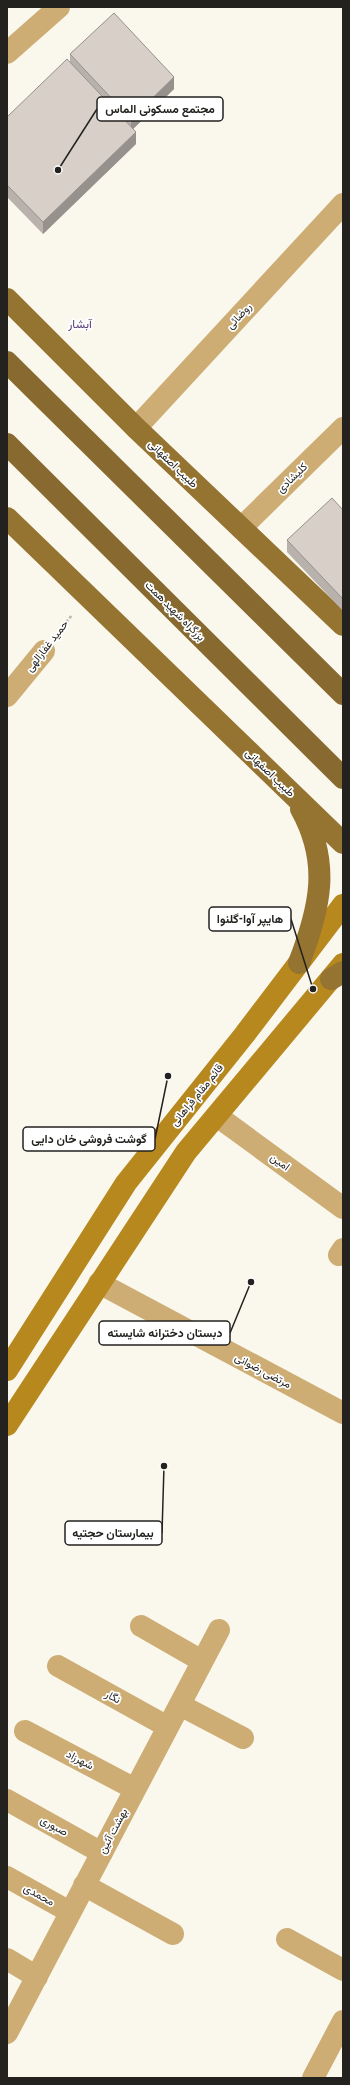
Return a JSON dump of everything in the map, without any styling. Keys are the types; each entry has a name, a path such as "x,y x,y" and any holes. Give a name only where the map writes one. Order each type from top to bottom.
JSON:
{"highway":[{"path":"7,362 343,694"},
{"name":"بزرگراه شهید همت","path":"7,444 343,778"}],"main road":[{"name":"طبیب اصفهانی","path":"7,299 136,428 343,625"},
{"name":"طبیب اصفهانی","path":"7,518 343,843"},
{"path":"294,796 310,825 318,855 320,876 318,904 313,927 299,963"},
{"name":"قائم مقام فراهانی","path":"7,1369 126,1184 245,1034 343,905"},
{"path":"7,1425 186,1152 339,972"}],"street":[{"path":"7,53 59,7"},
{"name":"روضائی","path":"136,428 343,204"},
{"name":"کلیشادی","path":"241,528 343,428"},
{"name":"حمید غفارالهی","path":"7,696 44,651"},
{"name":"امین","path":"217,1116 343,1208"},
{"name":"مرتضی رضوانی","path":"99,1283 343,1413"},
{"path":"141,1626 202,1661"},
{"name":"بهشت آئین","path":"7,2033 219,1630"},
{"name":"نگار","path":"58,1666 168,1727"},
{"path":"180,1705 243,1738"},
{"name":"شهرزاد","path":"25,1731 135,1790"},
{"name":"صبوری","path":"7,1800 102,1853"},
{"name":"محمدی","path":"7,1877 70,1912"},
{"path":"84,1885 173,1934"},
{"path":"287,1939 343,1970"},
{"path":"7,1959 37,1977"},
{"path":"313,2078 343,2021"}],"path":[{"name":"حمید غفارالهی","path":"44,651 86,596"}],"building":[{"path":"114,13 174,77 131,119 70,54"},
{"path":"67,59 136,132 43,222 7,185 7,117"},
{"path":"332,498 343,510 343,599 287,540"}],"place":[{"name":"مجتمع مسکونی الماس","path":"58,170"},
{"name":"هایپر آوا-گلنوا","path":"313,989"},
{"name":"گوشت فروشی خان دایی","path":"168,1076"},
{"name":"دبستان دخترانه شایسته","path":"251,1282"},
{"name":"بیمارستان حجتیه","path":"164,1466"}],"district":[{"name":"آبشار","path":"80,324"}]}
